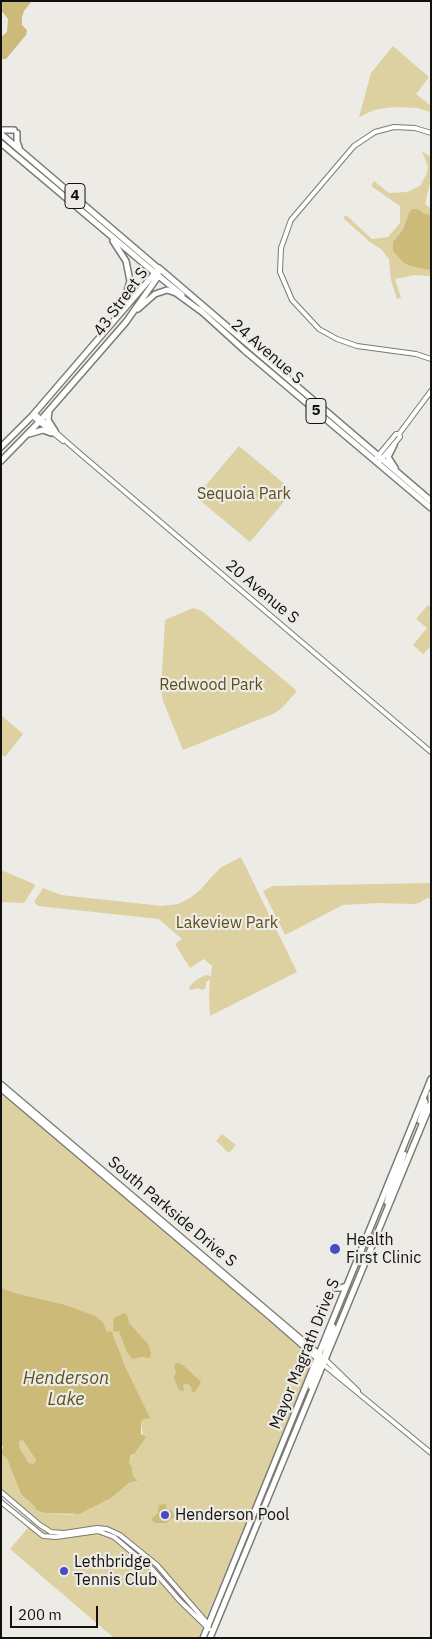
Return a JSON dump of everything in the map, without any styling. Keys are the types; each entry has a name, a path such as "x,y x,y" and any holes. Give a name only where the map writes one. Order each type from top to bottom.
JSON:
{"main road":[{"path":"1,130 16,132 16,142 22,152"},
{"name":"4","path":"1,134 160,268"},
{"name":"4","path":"1,143 157,274"},
{"path":"101,227 123,254 130,281 124,302 100,337 105,347"},
{"name":"43 Street S","path":"1,461 49,411 126,322 160,268"},
{"name":"24 Avenue S","path":"160,268 431,508"},
{"name":"43 Street S","path":"1,447 33,415 157,274"},
{"name":"24 Avenue S","path":"157,274 244,350 431,501"},
{"path":"126,322 150,297 162,290 172,291 202,312"},
{"path":"49,411 48,420 53,432"},
{"path":"26,436 43,430 53,432"},
{"path":"394,445 388,457 401,476"},
{"name":"Mayor Magrath Drive S","path":"210,1638 302,1418 342,1296 431,1079"},
{"name":"South Parkside Drive S","path":"1,1084 322,1359"},
{"name":"South Parkside Drive S","path":"1,1089 322,1359"},
{"path":"431,1094 431,1102"},
{"path":"415,1142 426,1102 423,1098"},
{"name":"Mayor Magrath Drive S","path":"203,1638 376,1237 431,1102"},
{"path":"397,1186 395,1179 406,1148 406,1139"},
{"path":"376,1237 378,1225 393,1183 391,1176"},
{"path":"342,1296 336,1288 347,1286"}],"street":[{"path":"431,133 415,128 394,127 375,132 354,146 291,220 281,248 280,272 292,300 319,329 357,346 416,354 431,359"},
{"path":"378,460 396,434 399,434 431,391"},
{"name":"20 Avenue S","path":"33,415 431,752"},
{"path":"378,460 394,445 400,437 399,434"},
{"path":"322,1359 352,1389 359,1392 431,1453"},
{"path":"1,1492 51,1532 64,1533 97,1528 107,1529 120,1535 157,1565 208,1626"},
{"path":"1,1502 43,1536 56,1537 95,1531 114,1537 152,1569 180,1601 213,1631"}],"green space":[{"path":"393,46 429,77 416,94 431,106 431,112 418,108 393,107 374,110 359,117 371,73"},
{"path":"422,151 431,157 431,179 425,204 431,209 431,276 414,275 395,279 401,298 397,299 391,280 389,259 381,249 370,242 343,218 346,215 372,239 388,237 400,223 400,206 371,186 374,181 389,193 407,192 420,186 428,167"},
{"name":"Sequoia Park","path":"239,446 293,491 250,542 196,497"},
{"path":"428,605 431,607 431,646 423,654 413,645 427,628 416,619"},
{"name":"Redwood Park","path":"193,608 202,611 297,691 275,713 183,750 163,701 161,690 165,620"},
{"path":"1,715 23,734 5,757 1,754"},
{"name":"Lakeview Park","path":"241,857 297,972 210,1016 210,980 206,982 206,988 202,990 198,988 190,990 189,987 196,980 206,975 211,976 212,966 204,959 190,968 175,944 182,939 159,919 38,906 34,902 43,888 61,895 162,906 178,904 199,891 220,868"},
{"path":"1,870 34,884 35,886 24,903 1,902"},
{"path":"431,883 431,899 427,898 413,904 343,905 285,935 263,891 273,886"},
{"path":"1,1092 312,1357 313,1361 198,1638 114,1638 10,1549 27,1529 31,1518 1,1492 1,1454 7,1459 21,1494 36,1508 46,1513 72,1515 130,1482 138,1481 133,1476 132,1467 128,1463 143,1435 141,1422 149,1417 103,1322 96,1316 66,1305 1,1288"},
{"path":"222,1134 236,1145 229,1153 216,1141"},
{"path":"23,1439 36,1459 34,1465 29,1463 20,1449 19,1441"}],"water":[{"path":"1,1 32,1 22,17 22,25 27,30 26,35 6,59 1,59 1,37 7,32 8,19 1,10"},
{"path":"412,209 418,209 424,214 431,215 431,270 410,266 403,262 393,251 393,242 403,230"},
{"name":"Henderson Lake","path":"1,1288 66,1305 96,1316 103,1322 107,1332 113,1333 125,1366 150,1418 144,1419 141,1422 141,1434 146,1437 134,1454 131,1455 129,1463 132,1467 133,1476 138,1481 130,1482 111,1498 79,1514 46,1513 36,1510 21,1494 7,1459 1,1454 3,1447 1,1443","holes":["23,1440 36,1460 34,1464 29,1463 20,1449 19,1441"]},
{"path":"124,1313 127,1315 129,1323 148,1344 151,1353 150,1358 132,1359 126,1350 119,1331 115,1332 113,1330 114,1318"},
{"path":"176,1363 186,1368 201,1382 195,1392 192,1392 191,1386 186,1383 183,1385 184,1391 179,1390 174,1378 176,1371 174,1366"},
{"name":"Henderson Pool","path":"166,1504 167,1511 171,1510 175,1516 166,1523 155,1523 151,1519 158,1513 159,1505"}],"place":[{"name":"Health First Clinic","path":"335,1249"},
{"name":"Henderson Pool","path":"165,1515"},
{"name":"Lethbridge Tennis Club","path":"64,1571"}]}
